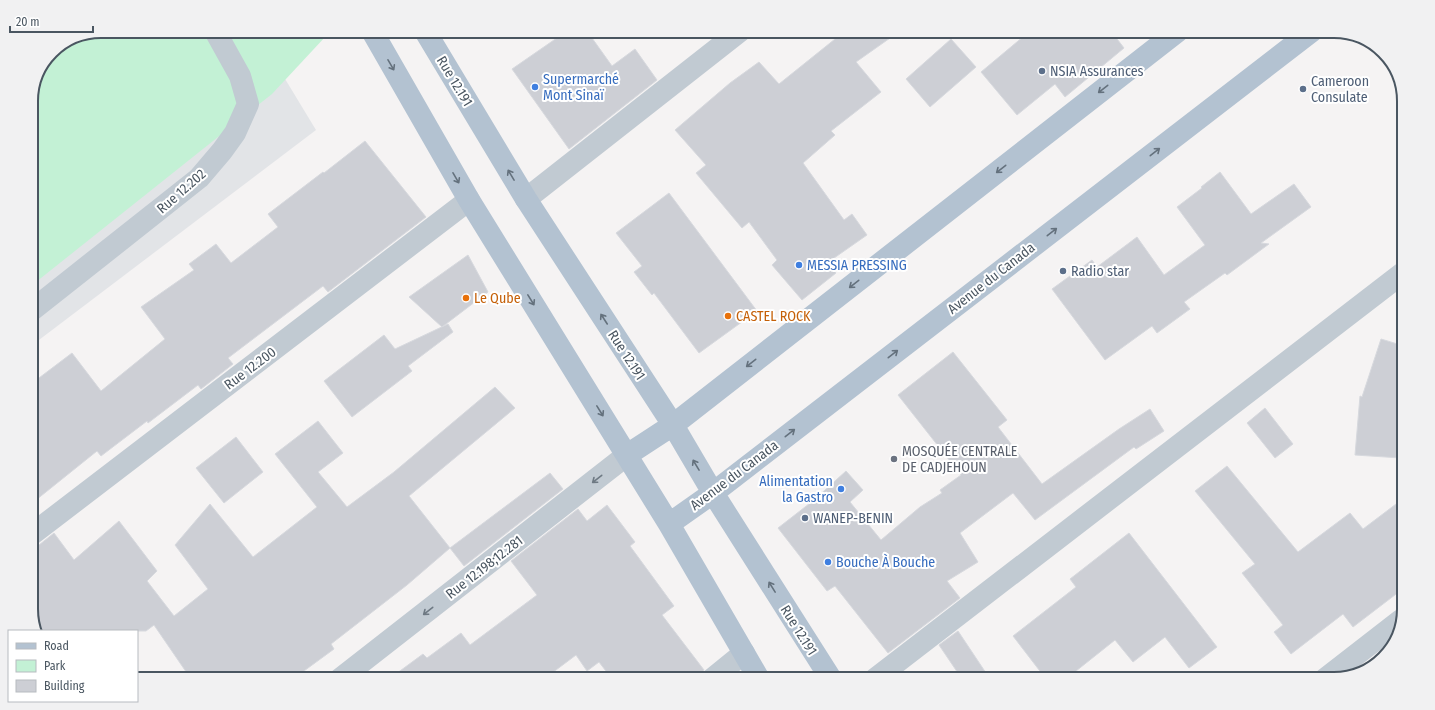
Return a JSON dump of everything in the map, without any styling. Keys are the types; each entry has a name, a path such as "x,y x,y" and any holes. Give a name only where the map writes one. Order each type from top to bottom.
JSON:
{"main road":[{"path":"376,38 469,200 669,524 755,672"},
{"name":"Rue 12.191","path":"429,38 526,199 673,425 713,493 826,672"},
{"path":"627,455 673,425 1169,38"},
{"name":"Avenue du Canada","path":"669,524 713,493 1303,38"}],"street":[{"name":"Rue 12.202","path":"38,305 199,178 235,133 248,104 240,76 219,38"},
{"path":"526,199 731,38"},
{"name":"Rue 12.200","path":"38,530 469,200"},
{"path":"884,672 1397,277"},
{"name":"Rue 12.198;12.281","path":"349,672 627,455"},
{"path":"1334,672 1395,625"},
{"path":"721,672 744,653"}],"shaded area":[{"path":"101,38 260,38 316,130 38,341 38,97 40,85 45,73 51,63 66,49 89,39"}],"green space":[{"path":"101,38 324,38 272,94 38,280 38,97 40,85 45,73 51,63 66,49 89,39"}],"building":[{"path":"557,38 592,38 612,66 635,49 657,80 569,149 512,69"},
{"path":"836,38 890,38 856,62 881,92 831,131 835,135 803,163 844,220 852,214 867,235 827,263 836,273 802,300 772,265 777,260 749,222 742,228 696,173 706,165 675,130 730,83 759,62 779,84"},
{"path":"1022,38 1116,38 1124,48 1065,97 1055,84 1017,115 981,72"},
{"path":"951,39 976,67 930,107 906,79"},
{"path":"365,141 426,217 328,292 323,286 228,358 233,364 201,389 198,385 101,456 97,451 38,498 38,379 72,353 101,391 165,339 141,307 194,270 189,264 216,244 231,263 278,227 268,214 323,172 324,173"},
{"path":"1220,172 1251,214 1294,184 1311,207 1261,243 1269,244 1227,275 1225,273 1184,302 1190,309 1157,333 1152,326 1105,360 1052,289 1092,260 1097,267 1137,237 1164,275 1205,245 1177,207"},
{"path":"669,193 757,311 699,353 654,293 652,295 634,272 642,266 616,233"},
{"path":"468,255 488,292 442,327 409,297"},
{"path":"448,324 453,332 408,366 412,371 352,417 324,381 384,335 395,349"},
{"path":"1381,339 1397,344 1397,458 1355,455 1360,396 1362,397"},
{"path":"953,352 1007,420 998,427 1042,484 1119,429 1150,409 1164,431 1136,449 1134,447 1035,520 1013,493 960,533 978,562 947,581 960,598 888,653 835,586 827,591 778,528 814,500 846,471 863,490 850,502 881,540 920,507 942,493 940,490 961,475 898,395"},
{"path":"495,387 515,408 409,496 450,548 407,585 331,644 334,649 303,672 186,672 154,625 146,631 41,629 38,613 38,545 54,533 74,560 119,521 157,571 147,581 174,616 208,589 175,545 210,504 253,557 317,507 275,454 318,421 343,453 318,472 347,507 394,472"},
{"path":"1265,408 1293,444 1275,458 1247,423"},
{"path":"236,437 263,472 224,503 196,468"},
{"path":"1227,466 1298,552 1350,513 1363,529 1397,503 1397,593 1353,627 1343,614 1291,654 1274,632 1283,625 1242,573 1255,564 1195,491"},
{"path":"550,473 563,489 464,566 450,548"},
{"path":"607,505 635,542 630,546 674,606 662,615 704,670 702,672 607,672 599,662 587,671 576,655 553,672 399,672 423,654 427,658 461,633 470,645 537,595 511,561 578,509 587,521"},
{"path":"1129,533 1217,647 1189,668 1165,637 1133,662 1115,640 1075,672 1041,672 1013,636 1076,587 1070,579"},
{"path":"958,631 985,672 957,672 939,645"}],"place":[{"name":"NSIA Assurances","path":"1042,71"},
{"name":"Supermarché Mont Sinaï","path":"535,87"},
{"name":"Cameroon Consulate","path":"1303,89"},
{"name":"MESSIA PRESSING","path":"799,265"},
{"name":"Radio star","path":"1063,271"},
{"name":"Le Qube","path":"466,298"},
{"name":"CASTEL ROCK","path":"728,316"},
{"name":"MOSQUÉE CENTRALE DE CADJEHOUN","path":"894,459"},
{"name":"Alimentation la Gastro","path":"841,489"},
{"name":"WANEP-BENIN","path":"805,518"},
{"name":"Bouche À Bouche","path":"828,562"}]}
